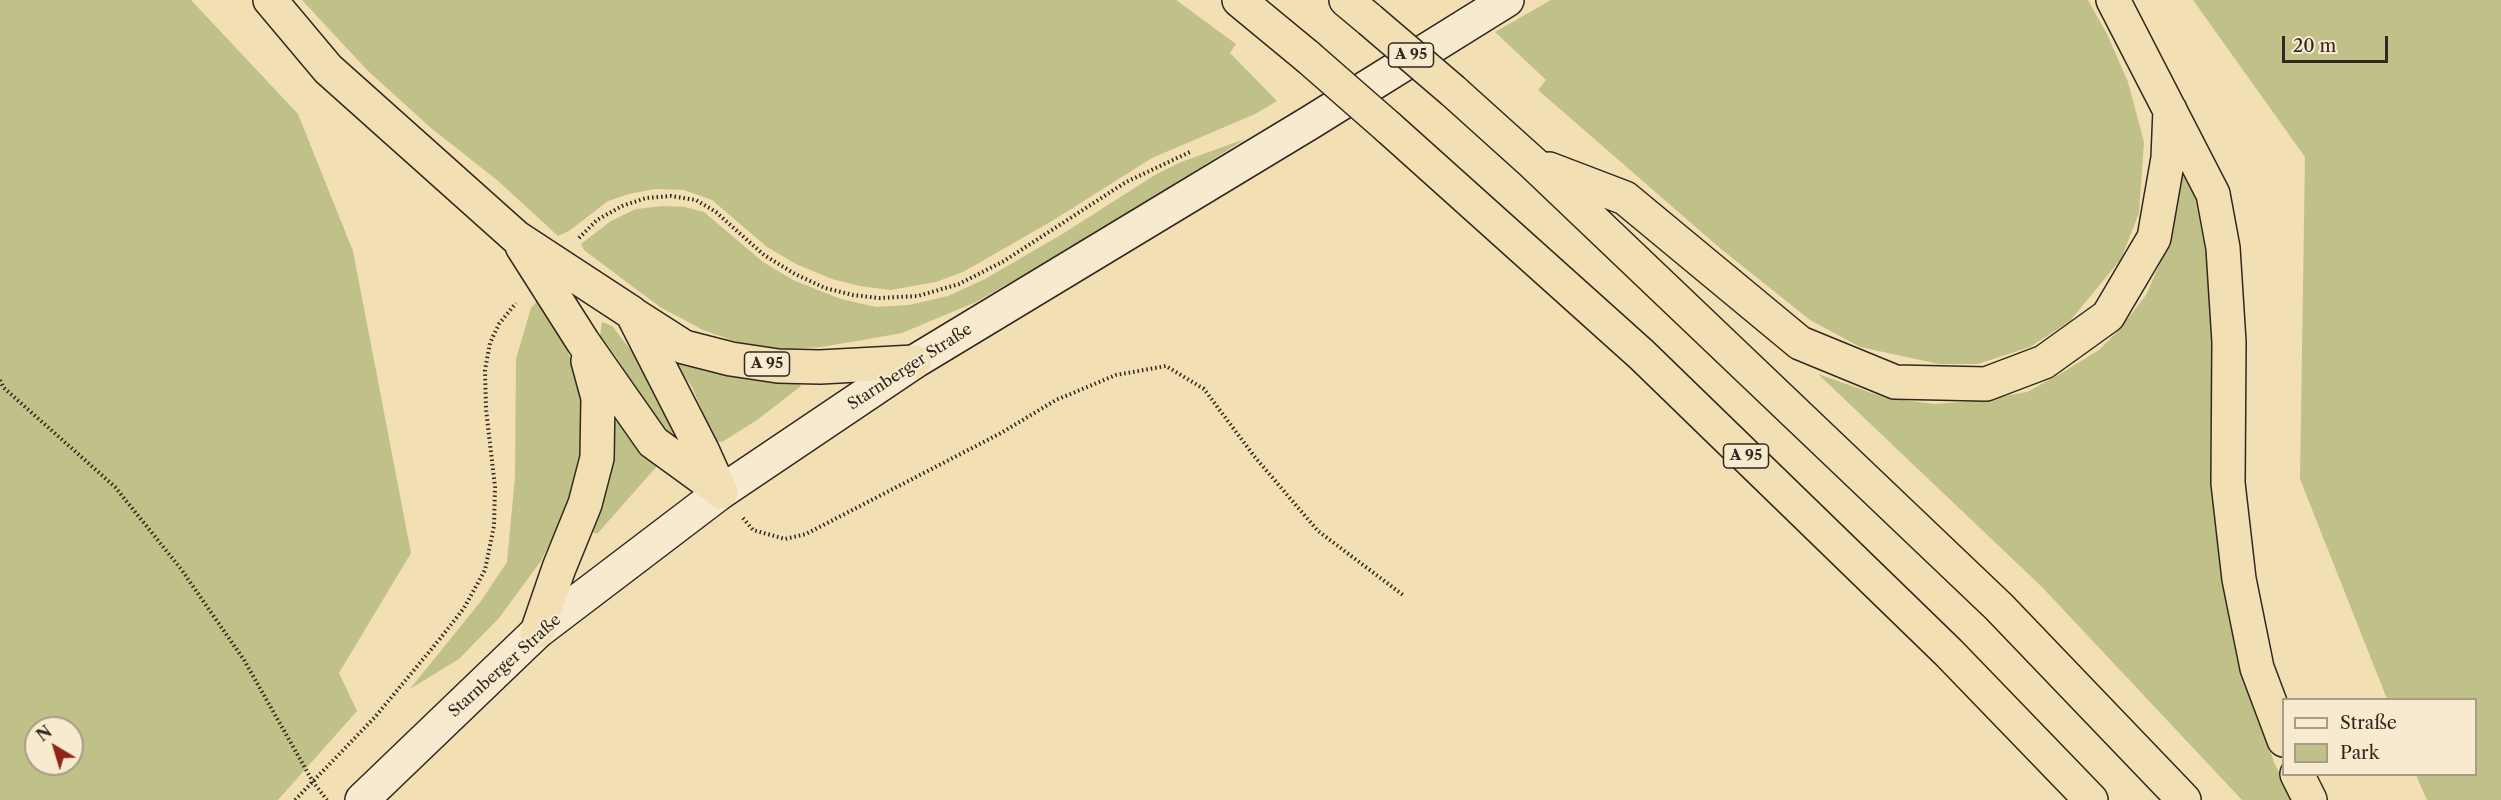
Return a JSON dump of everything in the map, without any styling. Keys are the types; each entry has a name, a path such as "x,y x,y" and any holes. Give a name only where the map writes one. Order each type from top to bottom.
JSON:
{"highway":[{"path":"270,0 328,69 410,145 516,237 632,313 721,492"},
{"name":"A 95","path":"1239,0 1388,127 1642,355 1949,653 2091,800"},
{"path":"2113,0 2213,194 2223,248 2229,342 2228,483 2239,579 2257,668 2282,737"},
{"name":"A 95","path":"1358,10 1534,164 1999,607 2184,800"},
{"path":"1534,164 1625,198 1800,343 1895,382 1986,384 2044,362 2108,316 2154,238 2168,158 2170,110"},
{"path":"516,237 583,342 653,442 721,492"},
{"name":"A 95","path":"632,313 684,347 731,359 778,366 820,367 914,362"},
{"path":"537,632 559,568 585,504 597,458 598,398 583,342"},
{"path":"2298,776 2310,800"}],"main road":[{"name":"Starnberger Straße","path":"362,800 537,632 721,492 914,362 1311,122 1507,0"}],"path":[{"path":"577,240 597,220 622,206 646,198 671,196 696,200 716,212 764,255 795,274 825,288 879,298 918,296 959,284 1004,261 1126,182 1168,160 1199,148"},
{"path":"295,800 375,717 439,640 464,608 485,570 494,526 495,487 486,409 485,370 489,343 499,324 520,299"},
{"path":"721,492 753,530 785,539 806,534 981,444 1056,400 1116,375 1166,366 1204,389 1254,456 1318,531 1403,595"},
{"path":"0,380 3,387 115,487 181,569 244,660 313,782 327,800"}],"green space":[{"path":"0,0 191,0 298,114 353,251 411,553 339,673 357,711 278,800 0,800"},
{"path":"302,0 1176,0 1236,44 1230,53 1277,101 1255,114 1152,158 1052,221 963,272 936,282 890,290 832,279 796,264 767,247 712,200 684,190 655,189 608,201 569,231 558,236 497,180 431,128 367,70"},
{"path":"1551,0 2088,0 2107,34 2128,82 2144,142 2139,213 2121,259 2070,321 2030,347 1978,364 1939,364 1860,347 1810,320 1721,249 1538,90 1546,80 1495,32"},
{"path":"2193,0 2501,0 2501,800 2427,800 2416,776 2477,776 2477,698 2387,698 2300,479 2305,157"},
{"path":"1245,139 1102,230 976,302 902,333 821,347 784,349 740,343 703,330 660,307 584,250 581,244 611,221 636,209 663,206 685,207 704,212 763,262 795,281 841,299 876,307 909,305 948,296 985,279 1064,233 1155,175 1181,162"},
{"path":"2177,157 2194,192 2207,260 2251,696 2274,762 2292,800 2242,800 2042,587 1818,374 1886,398 1935,404 1975,401 2027,392 2060,374 2099,350 2120,329 2146,295 2168,245 2177,207"},
{"path":"539,299 575,368 582,413 584,438 577,475 565,512 541,561 499,618 459,659 410,689 481,601 507,562 515,476 516,359 531,308"},
{"path":"602,322 612,326 650,375 685,449 673,442 645,407 617,358 600,336"},
{"path":"680,356 797,380 801,386 757,420 722,442 715,441 692,387 674,361"},
{"path":"621,421 658,465 597,534 589,530 612,422"}]}
